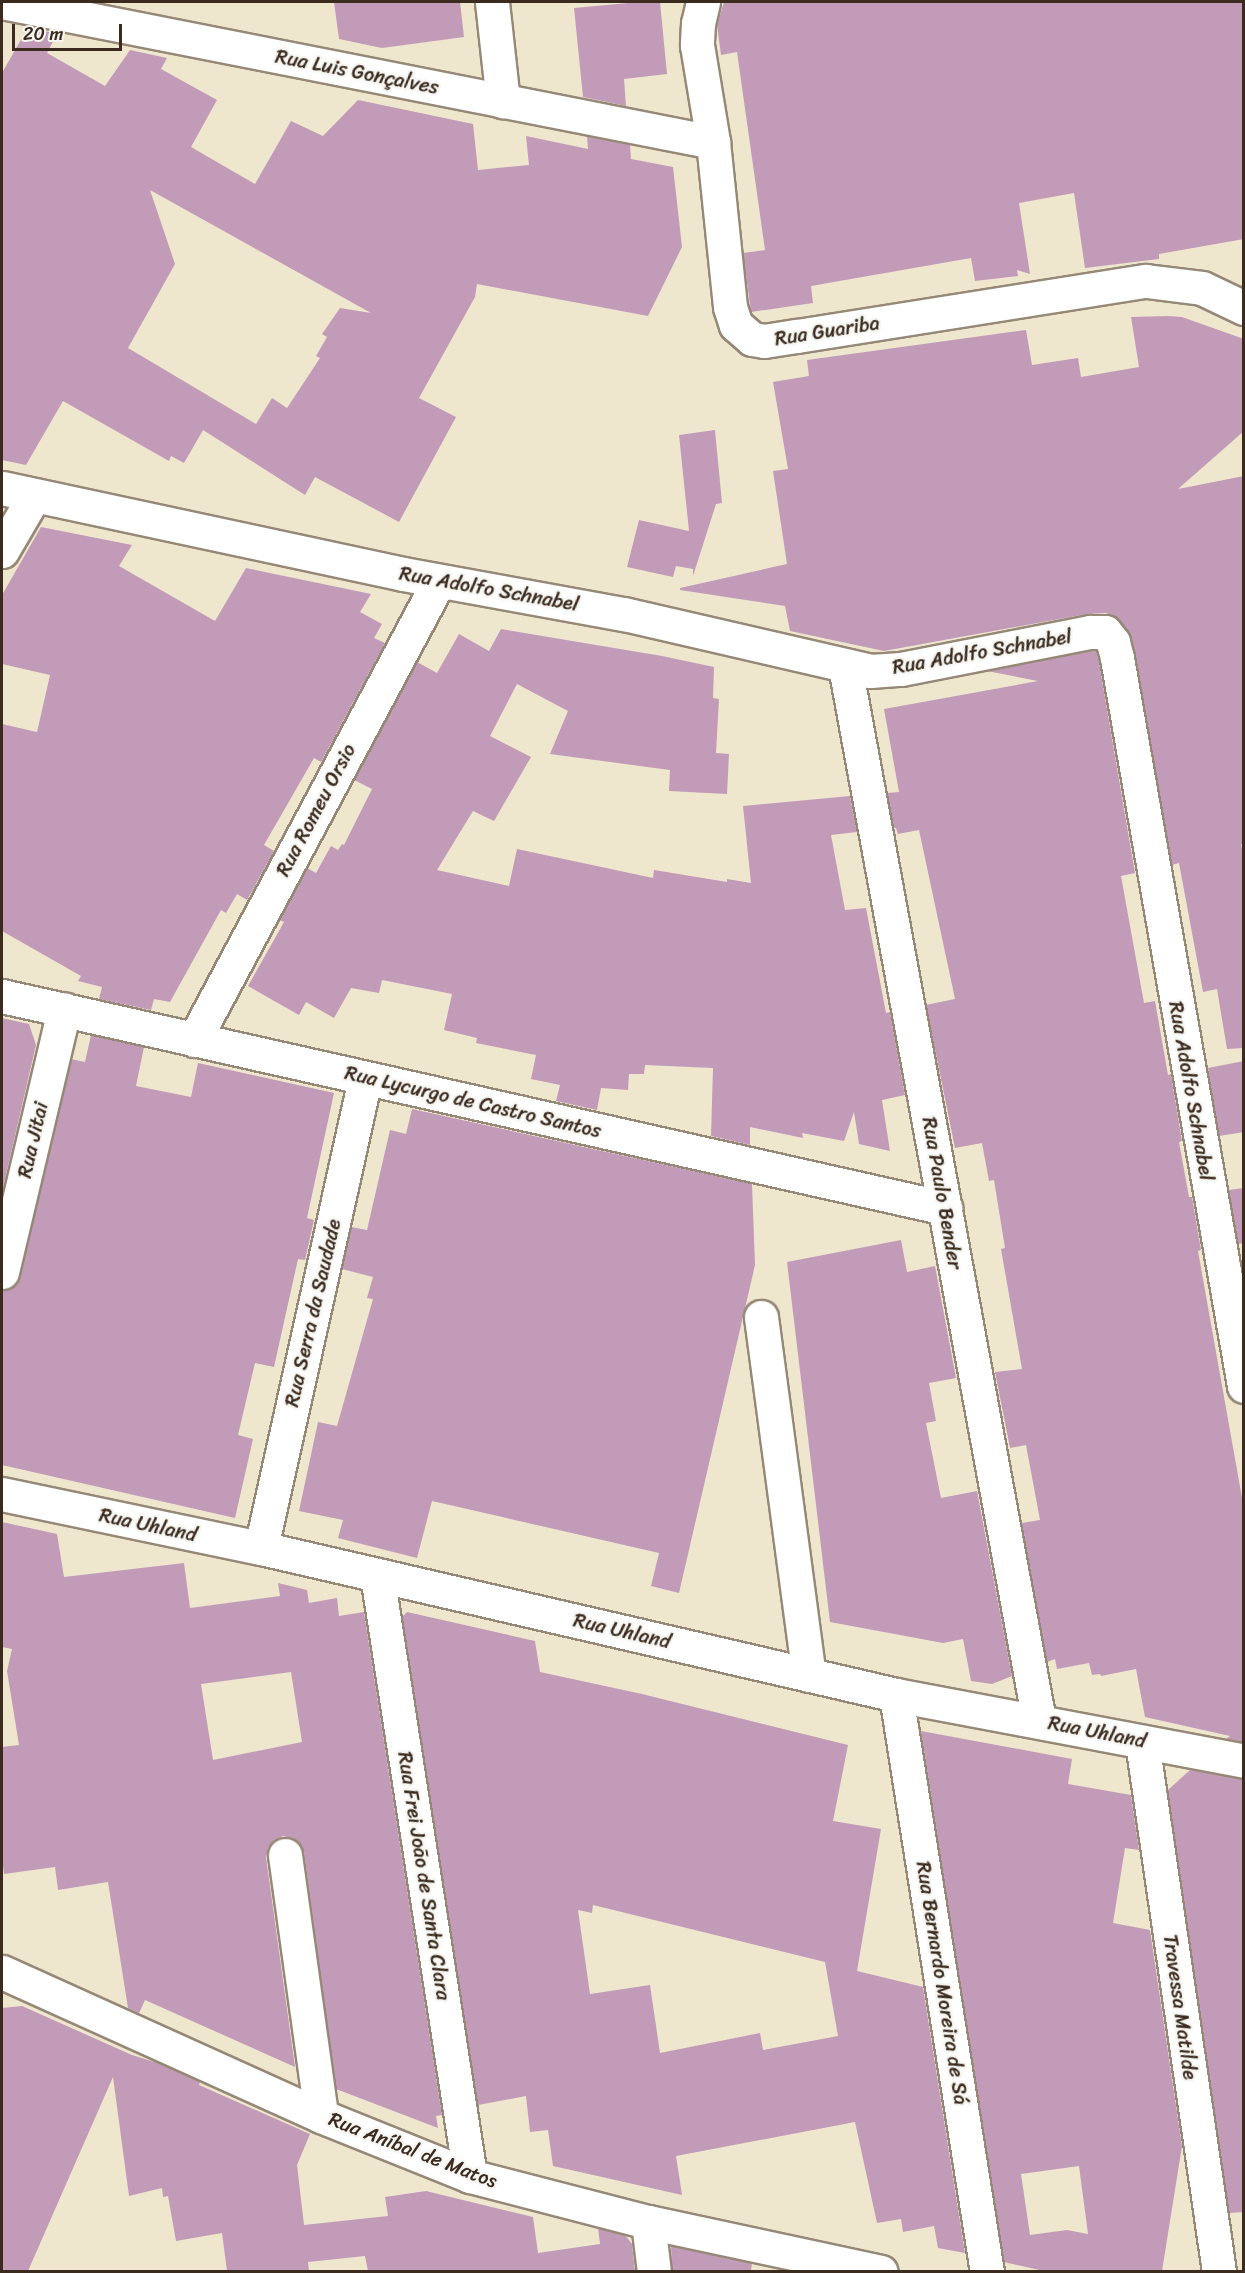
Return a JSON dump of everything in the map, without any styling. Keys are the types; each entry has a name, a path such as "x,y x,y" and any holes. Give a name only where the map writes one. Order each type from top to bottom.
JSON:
{"street":[{"name":"Rua Luis Gonçalves","path":"2,2 713,142"},
{"path":"492,2 503,101"},
{"name":"Rua Guariba","path":"703,2 698,23 697,45 713,142 730,307 736,325 752,339 764,341 1146,281 1202,288 1244,308"},
{"name":"Rua Adolfo Schnabel","path":"2,488 439,581 624,614 870,671 902,669 1090,632 1105,632 1113,642 1156,872 1180,1035 1244,1386"},
{"path":"2,551 34,496"},
{"name":"Rua Romeu Orsio","path":"194,1040 439,581"},
{"name":"Rua Paulo Bender","path":"845,666 1038,1720"},
{"name":"Rua Lycurgo de Castro Santos","path":"2,996 945,1208"},
{"name":"Rua Jitai","path":"2,1272 64,1009"},
{"name":"Rua Serra da Saudade","path":"261,1548 365,1078"},
{"path":"761,1317 809,1675"},
{"name":"Rua Uhland","path":"2,1494 261,1548 896,1695 1038,1720 1244,1761"},
{"name":"Rua Frei João de Santa Clara","path":"377,1575 470,2176"},
{"name":"Rua Bernardo Moreira de Sá","path":"896,1695 987,2271"},
{"name":"Travessa Matilde","path":"1142,1742 1219,2271"},
{"path":"285,1855 321,2116"},
{"name":"Rua Aníbal de Matos","path":"2,1972 321,2116 470,2176 648,2222 881,2271"},
{"path":"648,2222 654,2271"}],"building":[{"path":"334,2 460,2 464,37 382,48 339,39"},
{"path":"660,2 667,74 624,79 626,106 583,97 574,8"},
{"path":"724,2 1244,2 1244,239 1159,254 1159,259 1085,268 1074,193 1019,203 1030,274 1017,270 1018,276 975,281 971,258 811,286 813,303 751,312 743,253 765,250 737,52 721,55 717,25"},
{"path":"28,27 57,34 47,53 105,86 130,50 167,58 161,69 217,100 191,147 255,184 291,121 323,136 358,100 473,124 478,170 529,165 526,136 588,149 587,136 630,145 631,159 673,167 682,247 648,316 477,284 475,297 419,398 456,417 399,522 315,477 305,495 203,430 184,463 171,456 169,461 63,401 26,465 2,460 2,73","holes":["150,190 371,313 340,308 322,334 327,337 316,356 320,358 287,408 272,398 256,424 128,348 175,264"]},
{"path":"1131,317 1182,317 1244,339 1244,431 1178,489 1244,476 1244,844 1241,844 1244,859 1244,1048 1227,1049 1217,989 1203,992 1179,863 1172,865 1135,654 1131,637 1119,620 1106,613 1087,614 884,651 790,631 785,606 680,590 680,588 787,564 773,471 788,469 773,382 809,376 807,360 1026,330 1032,365 1078,358 1081,377 1139,367"},
{"path":"715,430 722,503 716,504 693,576 693,569 676,566 673,577 627,567 639,520 689,531 679,435"},
{"path":"41,527 132,545 119,566 215,621 246,568 371,594 360,612 382,624 374,638 385,643 321,762 314,758 264,845 274,851 247,900 237,894 226,913 221,910 170,1002 154,999 151,1010 99,999 102,987 78,981 81,976 2,931 2,724 37,732 50,675 2,664 2,595"},
{"path":"501,629 714,667 713,698 719,699 716,753 729,754 727,794 669,791 670,770 550,754 568,711 517,684 490,736 531,757 494,821 473,811 437,870 509,886 517,849 653,878 654,870 727,882 727,879 751,883 743,806 850,796 857,832 831,835 845,910 866,908 886,1013 890,1012 905,1095 882,1100 890,1151 859,1144 854,1112 844,1141 802,1133 803,1138 750,1127 750,1145 711,1136 713,1068 645,1065 644,1074 629,1074 628,1090 601,1088 597,1110 556,1101 560,1085 531,1079 536,1055 476,1043 477,1038 444,1030 452,994 382,980 379,993 351,988 334,1018 306,1002 299,1015 248,986 284,922 279,920 307,868 316,873 331,846 338,850 342,844 344,845 372,789 354,780 417,662 437,673 459,634 489,651"},
{"path":"1096,651 1099,662 1135,873 1121,876 1144,1003 1155,1001 1168,1075 1171,1074 1182,1141 1179,1142 1189,1197 1192,1197 1201,1250 1198,1251 1244,1509 1244,1742 1226,1739 1230,1736 1145,1717 1136,1669 1101,1676 1100,1674 1092,1675 1089,1663 1057,1669 1055,1659 1047,1662 1022,1523 1040,1520 1026,1445 1010,1448 995,1372 1022,1369 1001,1249 1005,1248 994,1180 989,1181 982,1143 955,1148 926,1005 955,999 919,830 898,834 894,828 887,793 899,792 884,709 1038,681 987,671"},
{"path":"2,1018 29,1024 36,1045 2,1192"},
{"path":"91,1035 144,1047 136,1086 191,1097 198,1063 334,1093 307,1218 314,1220 305,1260 298,1259 274,1367 255,1363 238,1435 253,1439 235,1518 2,1465 2,1290 15,1285 20,1276 71,1059 85,1062"},
{"path":"1244,1061 1244,1132 1219,1136 1208,1068"},
{"path":"412,1109 752,1184 755,1265 679,1593 651,1586 659,1553 432,1501 417,1558 338,1538 343,1520 299,1511 318,1422 337,1426 373,1299 367,1298 373,1277 342,1269 351,1227 367,1230 390,1130 406,1134"},
{"path":"1244,1188 1244,1243 1238,1244 1229,1190"},
{"path":"901,1240 907,1272 935,1266 956,1378 929,1383 936,1421 926,1423 941,1498 977,1491 1012,1676 992,1684 971,1681 963,1639 943,1643 830,1622 787,1262"},
{"path":"2,1522 57,1534 64,1577 184,1563 190,1608 280,1596 278,1583 307,1590 309,1603 337,1598 339,1616 364,1612 442,2115 436,2116 438,2128 336,2089 304,1852 293,1838 283,1836 274,1840 268,1847 266,1857 295,2067 145,2000 139,2013 128,2008 108,1882 58,1890 55,1867 4,1874 2,1747 19,1745 7,1671 12,1649 2,1647","holes":["291,1672 302,1742 213,1760 201,1684"]},
{"path":"407,1612 535,1641 540,1672 642,1694 848,1745 833,1821 881,1829 857,1971 923,1987 965,2253 938,2248 934,2226 903,2232 901,2219 877,2223 855,2122 676,2156 682,2195 553,2166 548,2130 530,2132 526,2096 478,2105 402,1617","holes":["593,1905 825,1962 838,2036 763,2050 760,2033 660,2053 650,1985 590,1994 578,1910 592,1913"]},
{"path":"921,1731 1072,1759 1068,1784 1131,1795 1139,1850 1125,1848 1113,1923 1150,1930 1182,2146 1162,2271 1044,2271 1004,2262","holes":["1079,2166 1088,2234 1067,2230 1030,2235 1021,2174"]},
{"path":"1190,1770 1244,1779 1244,2212 1229,2213 1168,1790"},
{"path":"22,2006 132,2055 161,2064 200,2082 199,2085 310,2134 297,2165 304,2225 388,2216 385,2197 426,2191 533,2217 538,2253 600,2244 598,2228 625,2235 632,2244 635,2271 368,2271 365,2256 308,2262 309,2271 227,2271 222,2233 176,2241 168,2196 163,2197 162,2188 129,2196 113,2077 28,2271 2,2271 2,2008"},
{"path":"671,2246 752,2263 751,2271 672,2271"}]}
